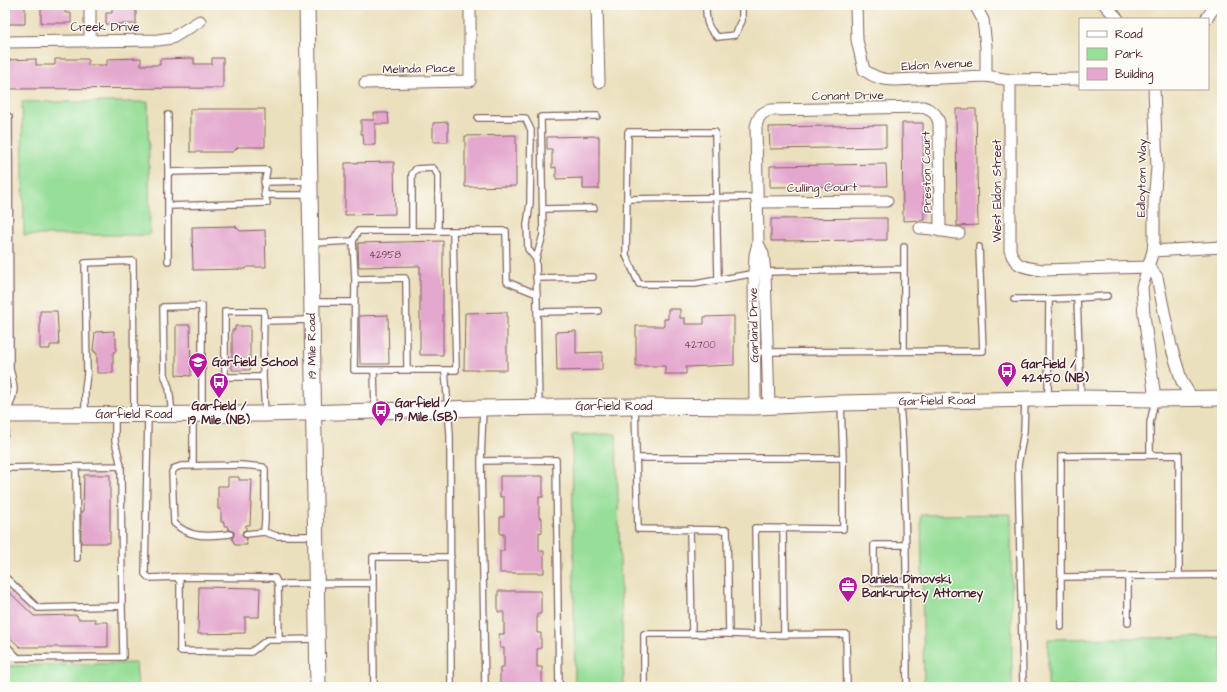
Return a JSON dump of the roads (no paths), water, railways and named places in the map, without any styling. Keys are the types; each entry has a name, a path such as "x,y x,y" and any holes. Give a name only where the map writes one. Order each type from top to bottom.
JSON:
{"main road":[{"name":"19 Mile Road","path":"307,5 318,687"},
{"name":"Garfield Road","path":"5,414 265,414 539,407 762,407 841,403 1081,398 1222,398"}],"street":[{"path":"90,5 90,40"},
{"name":"Melinda Place","path":"365,83 470,81 470,5"},
{"path":"597,5 599,82"},
{"name":"Eldon Avenue","path":"856,5 857,40 864,70 882,80 986,76 1010,80 1079,78"},
{"path":"975,5 983,20 986,46 986,76"},
{"path":"1105,5 1117,18"},
{"path":"1207,18 1216,5"},
{"name":"Creek Drive","path":"5,42 158,40 172,38 200,21"},
{"name":"West Eldon Street","path":"1010,80 1010,250 1012,258 1015,262 1026,267 1042,270 1149,267"},
{"name":"Edloytom Way","path":"1154,90 1157,168 1154,201 1153,251 1142,287 1144,315 1155,399"},
{"name":"Conant Drive","path":"760,114 771,110 923,108 930,109 935,113"},
{"name":"Preston Court","path":"935,113 939,123 940,231"},
{"name":"Garland Drive","path":"760,114 756,127 758,243 755,254 760,273 768,352 762,407"},
{"name":"Culling Court","path":"757,200 887,201"},
{"name":"Preston Court","path":"920,228 932,228 948,233 960,233"},
{"path":"1153,251 1222,247"},
{"path":"1149,267 1157,277 1171,346 1182,382 1192,398"},
{"name":"Garland Drive","path":"760,273 755,352 762,407"}],"lane":[{"path":"706,5 706,21 711,32 718,37 735,34 742,21 742,5"},
{"path":"168,114 168,261"},
{"path":"539,407 536,259 543,235 541,117 597,116"},
{"path":"5,434 5,414 14,394 13,380 10,369 9,117"},
{"path":"478,118 525,118 531,130 530,203 527,225 528,249 536,259"},
{"path":"718,280 715,132 628,132 626,255 639,284 694,284 718,280 760,273 904,269"},
{"path":"412,231 412,174 416,169 433,168 438,175 438,231"},
{"path":"168,172 267,170 264,182 264,195 267,203 168,206"},
{"path":"264,182 310,188"},
{"path":"264,195 310,188"},
{"path":"627,199 716,198 757,200"},
{"path":"543,210 594,208"},
{"path":"453,231 456,370 354,370 355,279 353,241 358,231 412,231 438,231 453,231 506,231 507,282 537,294"},
{"path":"311,243 353,241"},
{"path":"904,247 904,352"},
{"path":"755,352 983,351 979,247"},
{"path":"85,415 85,389 87,374 85,263 133,261 141,414 144,574 149,578 275,578 278,584 278,640"},
{"path":"536,278 593,277"},
{"path":"355,279 405,278 407,370"},
{"path":"1014,299 1107,296"},
{"path":"1077,298 1081,398"},
{"path":"1048,399 1049,299"},
{"path":"312,302 355,302"},
{"path":"172,414 169,388 164,374 164,307 202,306 193,466"},
{"path":"263,377 226,377 225,311 264,311 263,377 265,414"},
{"path":"537,312 598,312"},
{"path":"264,321 312,320"},
{"path":"5,377 10,369"},
{"path":"374,370 375,410"},
{"path":"445,370 450,434 451,687"},
{"path":"1150,455 1150,423 1155,399"},
{"path":"1023,685 1018,465 1024,431 1025,400"},
{"path":"900,402 903,442 906,545 907,687"},
{"path":"757,635 755,528 843,529 841,403"},
{"path":"635,406 638,529 727,530 729,634"},
{"path":"483,408 481,461 485,687"},
{"path":"5,658 123,657 120,466 115,441 115,415"},
{"path":"1061,627 1061,456 1179,456 1178,576"},
{"path":"636,458 843,458"},
{"path":"481,461 556,460 559,687"},
{"path":"230,534 201,536 182,530 174,523 172,472 175,468 180,466 241,465 263,467 265,469 264,532"},
{"path":"5,468 120,466"},
{"path":"76,467 77,558"},
{"path":"783,528 784,635"},
{"path":"690,529 692,634"},
{"path":"246,534 264,532 277,536 315,536"},
{"path":"906,545 874,544 874,583 906,582"},
{"path":"374,687 373,557 451,557"},
{"path":"1061,577 1222,575"},
{"path":"1128,576 1128,623"},
{"path":"5,577 38,608 122,606"},
{"path":"177,577 180,582 181,652 251,652 267,640 317,639"},
{"path":"278,584 373,583"},
{"path":"644,687 644,634 846,634 847,687"},
{"path":"5,644 18,658"}],"place":[{"name":"Garfield School","path":"198,379"},
{"name":"Garfield / 42450 (NB)","path":"1007,388"},
{"name":"Garfield / 19 Mile (NB)","path":"219,399"},
{"name":"Garfield / 19 Mile (SB)","path":"381,427"},
{"name":"Daniela Dimovski, Bankruptcy Attorney","path":"848,603"}]}
